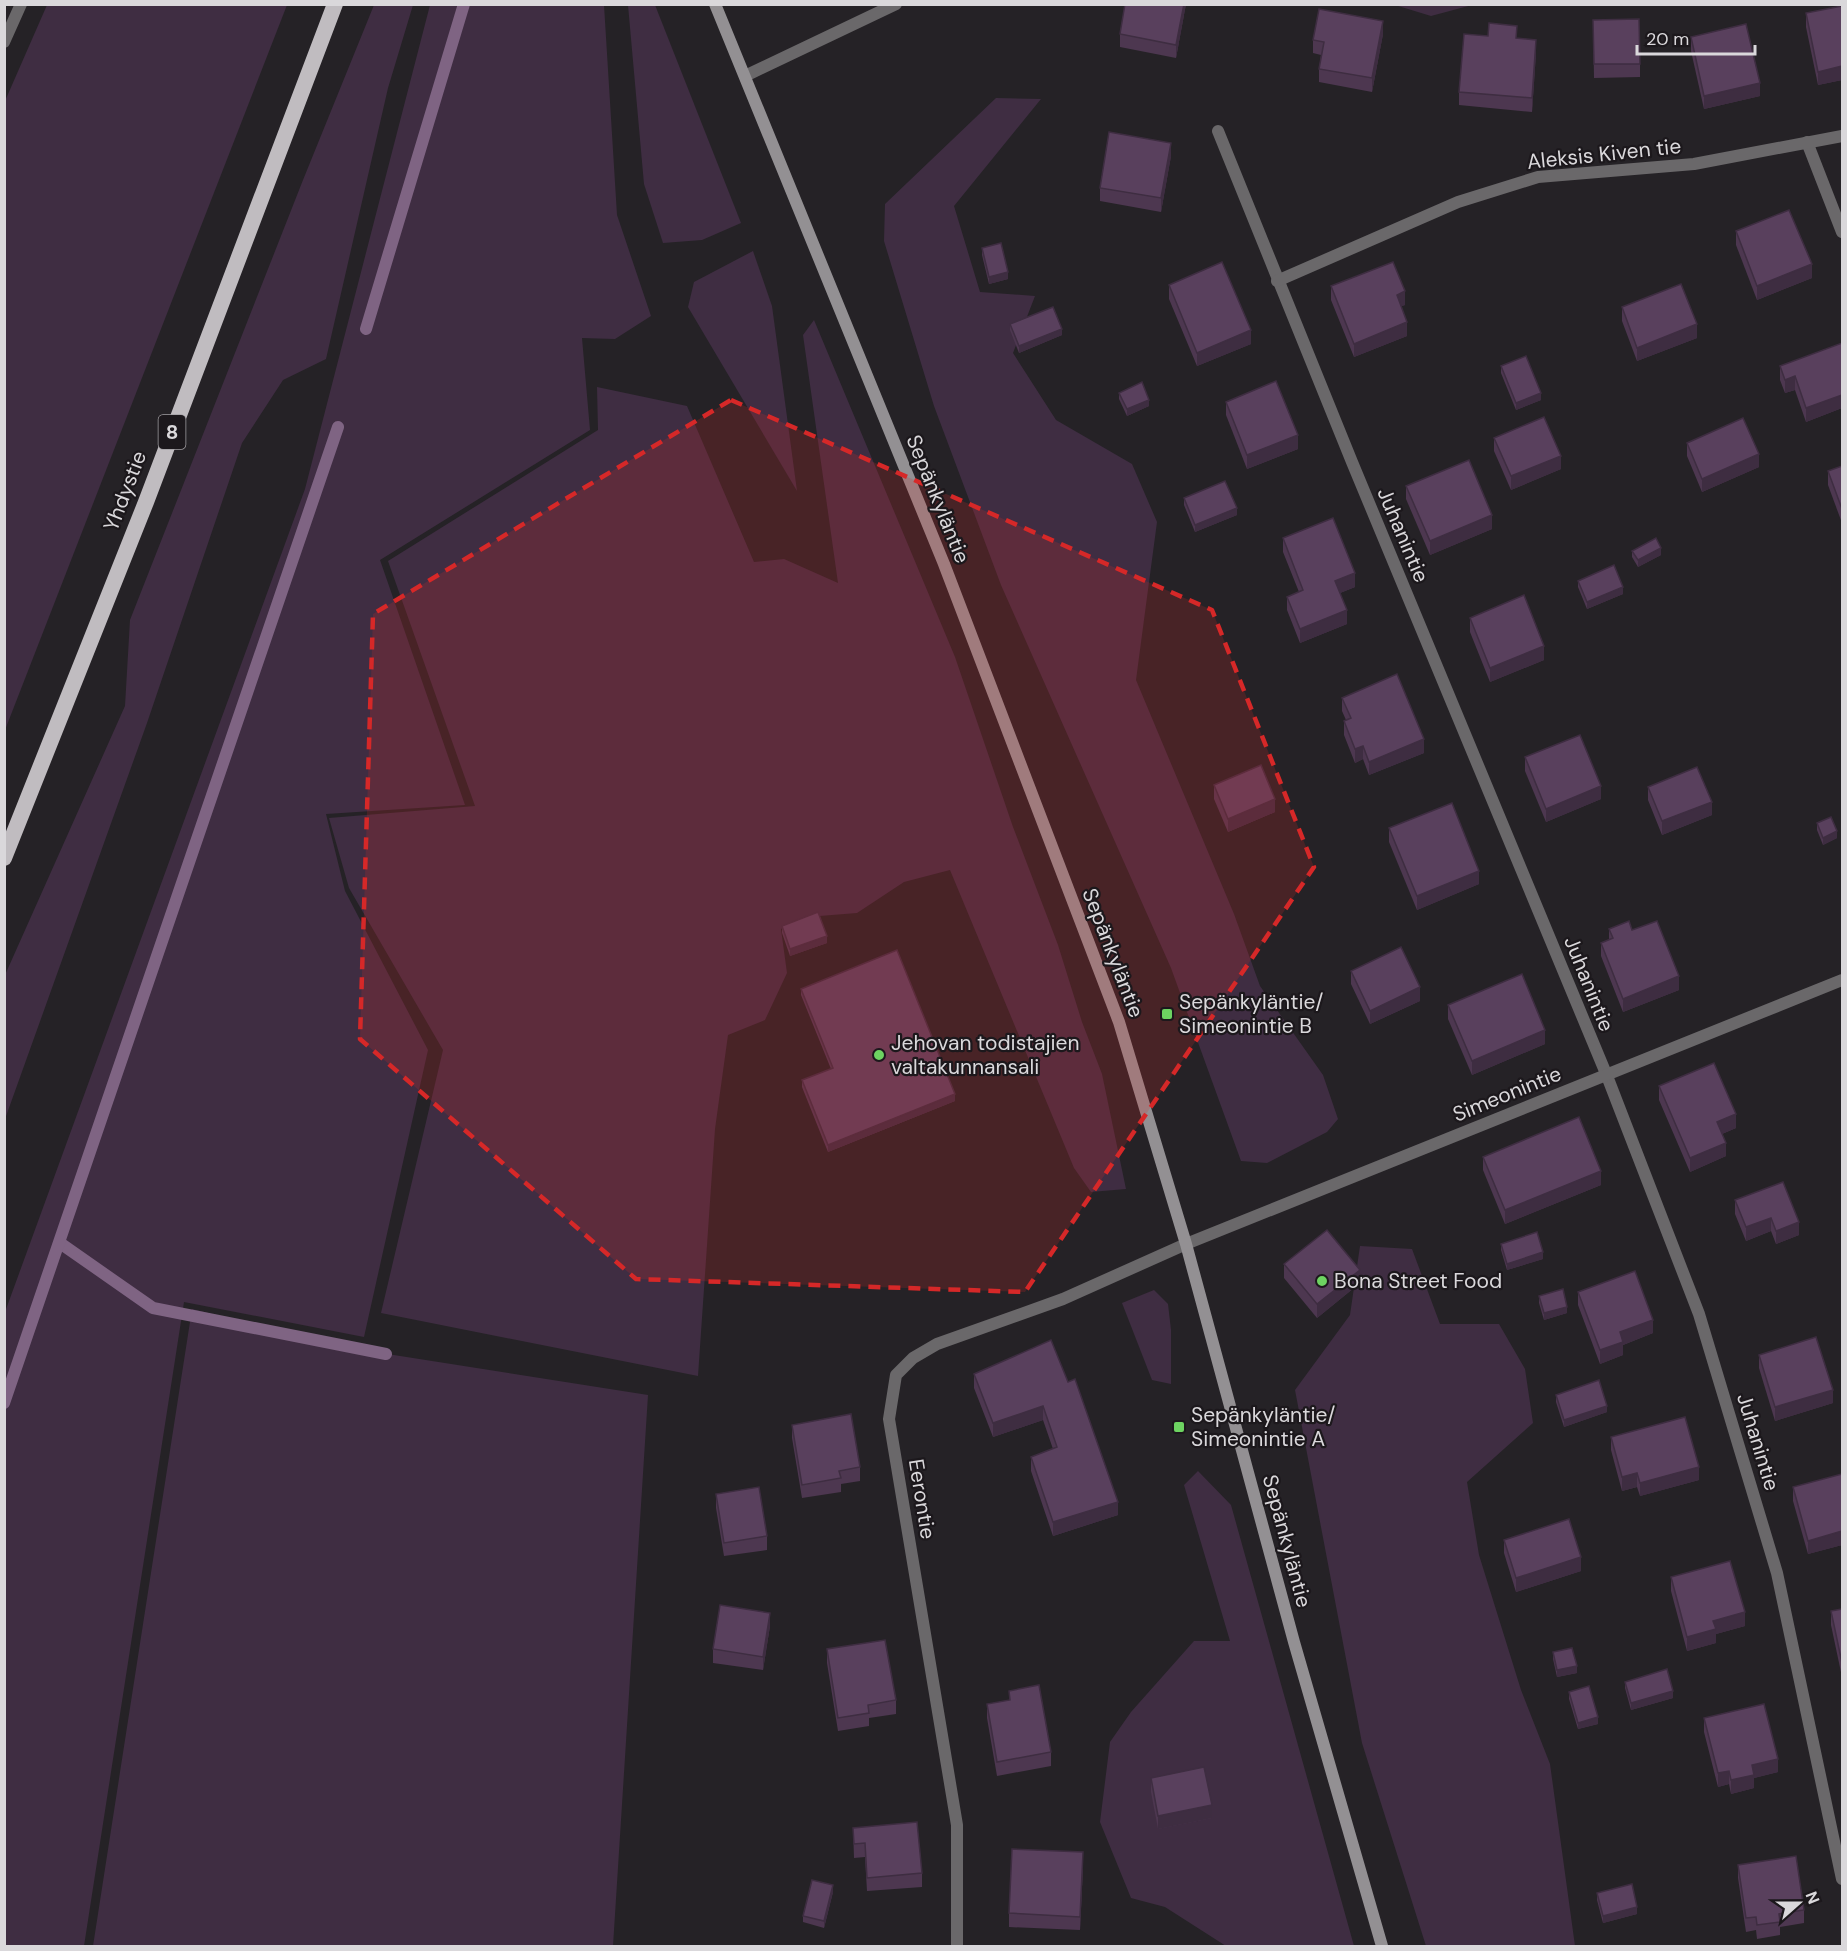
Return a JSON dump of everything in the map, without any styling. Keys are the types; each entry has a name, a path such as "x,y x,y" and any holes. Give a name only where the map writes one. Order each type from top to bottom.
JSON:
{"highway":[{"name":"Yhdystie","path":"4,858 146,502 335,4"}],"main road":[{"name":"Sepänkyläntie","path":"716,4 944,564 1119,1022 1186,1244 1294,1642 1382,1947"}],"street":[{"path":"4,42 21,4"},
{"path":"745,76 896,4"},
{"name":"Juhanintie","path":"1218,131 1277,281 1607,1076 1699,1314 1777,1573 1842,1879"},
{"name":"Aleksis Kiven tie","path":"1277,281 1458,202 1538,177 1694,164 1842,136"},
{"path":"1807,142 1842,232"},
{"name":"Simeonintie","path":"1186,1244 1842,980"},
{"name":"Eerontie","path":"957,1947 957,1825 889,1419 896,1375 914,1358 937,1344 1063,1299 1186,1244"}],"highlighted area":[{"path":"731,400 1212,610 1314,867 1025,1292 636,1279 360,1039 373,614"}],"shaded area":[{"path":"1395,4 1472,5 1431,16"},
{"path":"47,5 287,5 5,730 5,101"},
{"path":"374,5 413,5 388,88 326,359 283,380 242,443 147,723 5,1119 5,975 125,706 130,620"},
{"path":"430,5 604,5 617,215 651,316 615,339 582,338 590,430 380,560 465,805 326,814 345,891 428,1050 364,1337 184,1302 84,1946 5,1946 5,1312 305,489"},
{"path":"628,5 655,5 741,223 702,240 663,243 644,184"},
{"path":"996,98 1041,99 954,206 980,292 1035,296 1013,353 1056,420 1132,464 1157,522 1136,680 1234,914 1260,986 1323,1075 1338,1119 1327,1132 1267,1163 1241,1161 1171,968 1001,585 934,406 884,241 885,204"},
{"path":"753,251 772,306 797,491 688,307 694,282"},
{"path":"814,320 955,657 1013,827 1058,945 1082,1022 1102,1074 1126,1189 1091,1192 1074,1168 950,870 904,882 857,913 807,917 781,929 787,973 765,1020 728,1035 715,1129 698,1376 381,1313 443,1050 349,888 329,818 475,806 388,561 598,430 597,387 687,406 754,562 784,559 838,583 803,335"},
{"path":"1360,1246 1412,1249 1440,1324 1499,1324 1525,1369 1533,1423 1467,1482 1479,1555 1521,1690 1550,1764 1575,1946 1426,1946 1362,1743 1295,1390 1350,1315"},
{"path":"1154,1290 1168,1304 1171,1330 1171,1384 1152,1380 1122,1303"},
{"path":"192,1309 362,1350 648,1395 613,1946 93,1946"},
{"path":"1198,1471 1231,1505 1354,1946 1226,1946 1165,1907 1131,1898 1100,1822 1110,1742 1131,1712 1194,1641 1230,1641 1184,1485"}],"building":[{"path":"1125,4 1184,4 1176,45 1120,34"},
{"path":"1842,6 1842,66 1818,72 1806,13"},
{"path":"1319,9 1383,21 1372,78 1319,69 1324,42 1313,40"},
{"path":"1639,19 1640,64 1594,64 1593,20"},
{"path":"1489,23 1517,26 1516,38 1536,40 1532,98 1459,92 1464,34 1488,36"},
{"path":"1746,24 1760,83 1704,96 1691,37"},
{"path":"1109,132 1171,143 1161,198 1100,188"},
{"path":"1789,210 1812,264 1757,286 1736,231"},
{"path":"1001,243 1008,272 989,277 982,248"},
{"path":"1222,262 1251,330 1197,353 1169,285"},
{"path":"1393,262 1405,291 1397,295 1407,322 1354,344 1331,286"},
{"path":"1681,284 1697,324 1637,348 1622,307"},
{"path":"1053,307 1062,329 1019,346 1010,324"},
{"path":"1842,343 1842,395 1806,408 1795,376 1785,380 1780,366"},
{"path":"1526,356 1541,393 1516,403 1501,366"},
{"path":"1276,381 1298,435 1247,455 1226,402"},
{"path":"1142,382 1149,400 1127,409 1119,393"},
{"path":"1544,417 1561,456 1511,476 1494,438"},
{"path":"1743,418 1759,454 1702,479 1687,443"},
{"path":"1469,460 1492,515 1430,541 1406,486"},
{"path":"1842,466 1842,509 1828,471"},
{"path":"1225,481 1237,508 1195,525 1184,498"},
{"path":"1333,518 1355,573 1335,581 1347,610 1300,629 1287,597 1303,590 1283,538"},
{"path":"1656,538 1661,548 1638,560 1632,551"},
{"path":"1614,565 1623,587 1587,602 1578,581"},
{"path":"1524,595 1544,646 1490,668 1470,618"},
{"path":"1397,674 1424,739 1369,762 1363,746 1355,749 1344,721 1351,718 1342,698"},
{"path":"1580,735 1601,786 1546,809 1525,757"},
{"path":"1261,765 1275,799 1228,819 1214,785"},
{"path":"1697,767 1712,802 1662,821 1648,787"},
{"path":"1452,803 1479,871 1417,896 1389,828"},
{"path":"1831,817 1837,831 1823,838 1817,823"},
{"path":"818,912 827,936 790,949 782,926"},
{"path":"1629,921 1632,930 1657,921 1679,976 1623,999 1601,943 1613,938 1609,929"},
{"path":"1401,947 1420,987 1370,1011 1351,971"},
{"path":"897,950 955,1094 828,1145 802,1080 833,1068 801,989"},
{"path":"1522,974 1545,1030 1472,1061 1448,1005"},
{"path":"1714,1063 1736,1114 1717,1122 1726,1143 1690,1158 1659,1086"},
{"path":"1579,1117 1601,1171 1505,1210 1483,1157"},
{"path":"1783,1182 1799,1222 1776,1231 1771,1218 1746,1227 1735,1200"},
{"name":"Bona Street Food","path":"1327,1230 1360,1270 1317,1304 1284,1264"},
{"path":"1537,1232 1543,1252 1507,1264 1501,1244"},
{"path":"1635,1271 1653,1320 1620,1332 1623,1342 1600,1350 1578,1292"},
{"path":"1563,1289 1567,1307 1544,1313 1539,1296"},
{"path":"1816,1337 1833,1390 1775,1407 1759,1355"},
{"path":"1051,1340 1068,1382 1075,1379 1118,1502 1053,1522 1031,1457 1057,1447 1043,1406 993,1423 974,1374"},
{"path":"1599,1380 1607,1406 1564,1420 1556,1395"},
{"path":"851,1414 860,1467 839,1471 841,1478 802,1485 792,1425"},
{"path":"1685,1417 1699,1467 1640,1483 1637,1473 1622,1477 1611,1437"},
{"path":"1842,1474 1842,1531 1808,1541 1793,1487"},
{"path":"759,1487 767,1536 724,1543 716,1494"},
{"path":"1569,1519 1581,1557 1516,1578 1504,1540"},
{"path":"1730,1561 1745,1612 1713,1621 1716,1629 1687,1637 1671,1577"},
{"path":"720,1605 770,1613 763,1657 713,1649"},
{"path":"1842,1609 1842,1663 1831,1611"},
{"path":"885,1640 896,1700 868,1705 869,1713 838,1718 827,1649"},
{"path":"1572,1648 1577,1666 1557,1670 1553,1652"},
{"path":"1667,1669 1673,1691 1631,1703 1625,1682"},
{"path":"1039,1685 1051,1752 997,1762 987,1704 1010,1700 1009,1691"},
{"path":"1589,1686 1598,1717 1578,1723 1569,1692"},
{"path":"1764,1704 1778,1759 1752,1765 1754,1775 1731,1780 1729,1771 1718,1773 1704,1718"},
{"path":"1204,1767 1212,1805 1158,1816 1151,1778"},
{"path":"917,1822 922,1873 867,1878 865,1843 854,1844 853,1828"},
{"path":"1012,1849 1083,1852 1080,1917 1009,1913"},
{"path":"1796,1856 1804,1910 1779,1914 1780,1922 1757,1925 1756,1917 1746,1918 1738,1865"},
{"path":"812,1880 833,1885 824,1921 803,1916"},
{"path":"1632,1884 1637,1907 1603,1916 1597,1893"}],"waterway":[{"path":"366,329 464,4"},
{"path":"4,1403 338,427"},
{"path":"60,1243 153,1308 386,1354"}],"place":[{"name":"Sepänkyläntie/ Simeonintie B","path":"1167,1014"},
{"name":"Jehovan todistajien valtakunnansali","path":"879,1055"},
{"name":"Bona Street Food","path":"1322,1281"},
{"name":"Sepänkyläntie/ Simeonintie A","path":"1179,1427"}]}
